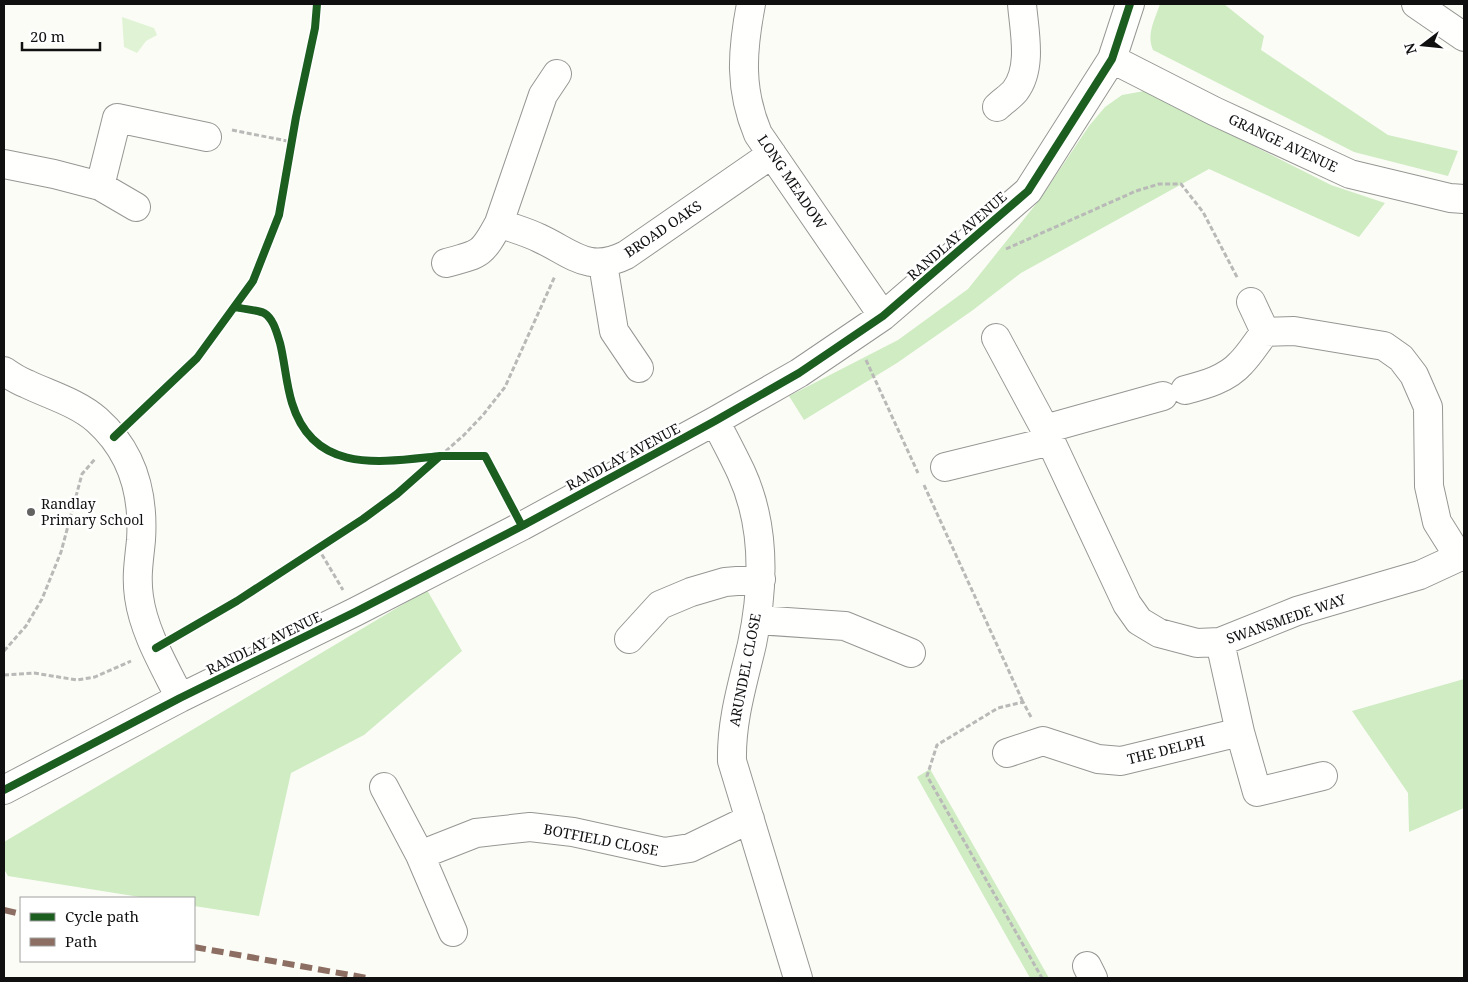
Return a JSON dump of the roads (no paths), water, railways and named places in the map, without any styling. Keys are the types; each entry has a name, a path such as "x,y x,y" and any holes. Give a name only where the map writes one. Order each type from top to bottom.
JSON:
{"street":[{"name":"LONG MEADOW","path":"751,4 745,38 745,90 750,113 758,134 884,316"},
{"path":"998,106 1015,91 1025,67 1025,33 1022,4"},
{"name":"RANDLAY AVENUE","path":"4,790 180,698 356,612 522,526 799,373 884,316 1028,191 1112,59 1130,4"},
{"path":"1416,4 1464,37"},
{"name":"GRANGE AVENUE","path":"1112,59 1214,111 1350,174 1450,198 1464,199"},
{"path":"446,263 479,253 488,244 499,223 543,95 556,74"},
{"path":"100,186 117,118 207,137"},
{"name":"BROAD OAKS","path":"603,264 626,255 772,154"},
{"path":"4,164 100,186 136,208"},
{"path":"499,223 540,238 565,253 588,262 603,264 614,331 639,368"},
{"path":"1251,302 1265,332"},
{"path":"1265,332 1294,331 1384,346 1401,358 1414,375 1428,407 1429,486 1437,522 1462,557"},
{"path":"945,466 1048,435 1218,379 1240,365 1265,332"},
{"name":"SWANSMEDE WAY","path":"996,338 1048,435 1127,604 1139,621 1159,633 1197,643 1220,642 1298,611 1420,575 1462,557"},
{"path":"4,371 24,383 71,404 96,419 114,437 129,460 141,512 141,541 137,567 139,598 146,625 180,698"},
{"name":"ARUNDEL CLOSE","path":"715,421 742,473 749,492 759,533 761,579 757,620 736,709 732,761 798,978"},
{"path":"629,639 660,605 691,592 725,582 761,579"},
{"path":"757,620 845,626 911,653"},
{"path":"1220,642 1240,732 1257,792 1323,776"},
{"name":"THE DELPH","path":"1007,753 1043,741 1098,759 1121,761 1240,732"},
{"path":"384,787 420,855 453,932"},
{"name":"BOTFIELD CLOSE","path":"420,855 476,833 530,827 573,832 664,852 690,848 750,819"}],"place":[{"name":"Randlay Primary School","path":"31,512"}]}
